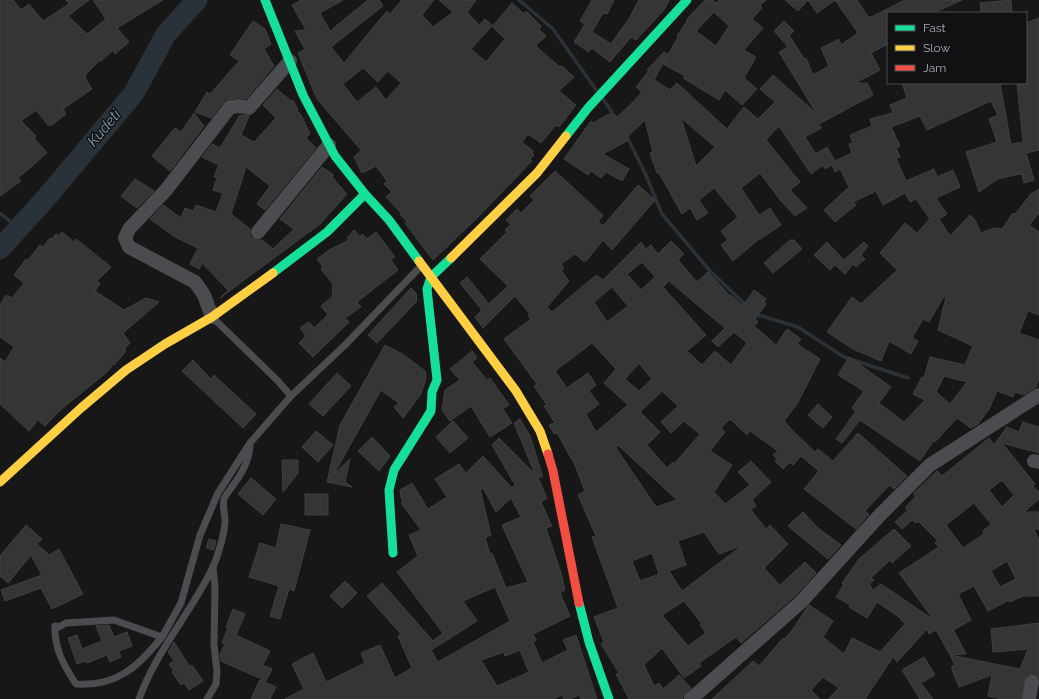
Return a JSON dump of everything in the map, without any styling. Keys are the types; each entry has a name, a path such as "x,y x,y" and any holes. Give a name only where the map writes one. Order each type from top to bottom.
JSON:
{"street":[{"path":"393,553 389,490 394,470 425,423 430,411 432,392 437,380 430,334 428,289 431,277 483,228 537,173 588,108 687,0"},
{"path":"266,1 303,95 329,145 365,194 389,220 516,391 540,431 553,471 577,595 589,642 609,699"},
{"path":"212,317 204,295 195,282 129,247 126,238 129,229 166,190 230,107 240,106 249,108 290,61"},
{"path":"258,232 329,145"},
{"path":"0,482 126,370 165,344 212,317 328,232 365,194"},
{"path":"691,699 801,602 879,516 930,465 1039,394"},
{"path":"1029,699 1032,682"}],"lane":[{"path":"162,637 114,620 66,623 60,627 54,626 54,636 60,659 76,684 114,679 128,672 138,664 162,637 181,603 200,535 208,514 218,493 250,442 291,396 346,344 422,265"},
{"path":"212,317 278,381 291,396"},
{"path":"139,699 146,679 158,656 176,629 213,566 225,520 223,506 224,497 243,470 250,453 250,442"},
{"path":"207,699 216,684 217,670 214,645 215,587 213,566"}],"building":[{"path":"0,0 13,0 21,10 29,4 43,21 69,4 66,0 89,0 68,16 87,34 106,19 93,0 163,0 117,28 129,42 115,54 113,50 85,75 85,78 92,89 63,109 66,114 52,125 48,125 36,110 21,121 36,136 34,138 47,153 18,178 21,181 0,196"},
{"path":"301,0 343,0 320,13 330,31 368,0 379,0 383,6 331,47 344,63 387,11 390,14 402,0 434,0 422,15 433,27 453,12 439,0 476,0 467,12 479,25 485,19 493,26 512,3 524,14 526,11 541,26 539,29 546,36 536,45 540,50 574,77 559,91 576,105 559,127 556,125 541,143 528,134 522,142 533,151 532,153 534,155 530,159 532,161 475,220 433,260 405,223 407,222 400,214 401,213 386,197 392,192 384,184 387,181 376,166 362,173 354,157 361,150 317,99 298,53 305,49 295,31 306,30 292,5","holes":["492,26 505,39 486,62 471,49","363,68 378,82 388,71 401,83 386,100 376,87 357,102 343,84"]},
{"path":"592,0 614,0 607,14 603,13 592,32 611,44 630,17 639,0 669,0 664,10 636,40 631,37 610,62 592,48 589,52 574,42 585,24 580,21"},
{"path":"705,0 713,0 716,3 720,0 766,0 760,5 762,8 752,19 763,28 744,50 756,57 744,78 757,89 742,105 725,90 719,100 683,78 685,76 663,64 678,37 677,36 687,21 686,20","holes":["714,12 729,26 716,46 696,31"]},
{"path":"785,0 808,0 798,11"},
{"path":"808,0 835,0 817,13"},
{"path":"835,0 857,0 869,18 905,0 962,0 935,12 887,12 887,45 871,53 880,70 855,83 867,83 873,95 819,124 821,128 805,137 816,154 827,147 835,161 852,153 849,144 853,143 850,135 872,126 870,119 893,113 890,105 907,98 902,84 1000,84 1011,144 1023,142 1017,84 1027,84 1027,23 1039,18 1039,150 1026,153 1034,180 1024,183 1022,175 1020,174 998,179 979,192 966,152 997,142 989,119 998,115 991,101 927,130 920,116 891,127 900,146 896,148 900,157 896,158 906,181 934,169 937,177 953,170 960,187 936,198 947,214 939,219 950,236 970,215 975,220 981,233 994,228 1002,229 1013,213 1015,214 1031,194 1039,189 1039,213 1029,225 1039,232 1039,315 1028,311 1019,333 1039,340 1039,378 1036,387 1024,395 1015,392 1013,397 997,391 989,409 978,424 971,428 957,418 935,442 934,440 920,461 860,420 842,443 836,439 856,411 852,408 864,391 838,375 849,357 891,387 879,403 904,422 925,400 913,394 922,377 924,378 930,357 965,365 973,346 938,330 946,297 944,296 929,322 923,319 912,338 918,341 911,354 889,341 881,361 853,349 827,332 852,297 861,304 897,270 880,253 905,223 917,233 930,219 916,199 910,202 905,193 883,205 876,191 853,202 856,205 835,222 824,210 849,187 840,169 835,172 832,165 825,169 823,165 811,174 779,126 766,140 800,182 790,190 807,208 795,216 781,201 760,173 741,188 759,215 770,208 781,225 759,239 733,261 721,245 728,240 721,231 738,217 714,188 699,200 708,213 697,220 690,208 682,214 659,173 657,173 650,153 653,152 645,120 626,138 627,141 603,154 629,169 622,181 606,172 601,178 591,171 588,175 564,159 591,121 593,123 611,113 615,119 633,102 642,92 636,87 649,71 647,70 664,52 668,54 654,80 670,90 677,83 727,129 744,107 758,119 775,102 760,89 773,75 817,114 779,52 788,47 774,31 784,21 794,31 789,35 804,59 806,58 813,75 829,66 821,48 839,39 841,45 858,33","holes":["681,118 715,147 696,166","944,376 967,382 950,404 936,392"]},
{"path":"1011,0 1012,12 981,12 980,3"},
{"path":"253,21 265,29 271,44 264,49 274,66 246,99 226,99 211,118 195,112 207,92 209,94 212,92 239,61 230,55"},
{"path":"277,89 291,101 293,100 298,110 297,111 301,115 310,134 306,138 316,148 265,210 257,204 270,186 246,167 231,214 250,229 250,235 252,238 262,240 273,249 294,229 280,219 322,167 334,175 332,177 347,194 320,224 220,298 228,290 202,263 199,269 190,264 198,248 175,237 150,219 163,205 181,218 185,208 193,211 196,205 216,212 223,193 213,190 217,178 214,177 219,165 202,157 212,144 220,148 240,115 249,116 241,135 254,142 276,118 263,105"},
{"path":"194,113 204,126 170,171 152,156 175,128 181,132"},
{"path":"555,171 603,215 598,222 603,226 638,185 655,200 612,250 603,240 586,261 583,261 575,254 561,264 564,268 561,270 569,281 547,307 552,312 595,276 598,276 603,280 641,242 646,249 651,245 658,254 671,241 684,254 678,260 697,282 708,272 730,296 731,295 743,306 754,290 766,299 764,302 766,304 755,319 758,322 754,326 776,345 787,329 801,339 797,344 820,359 797,404 784,421 794,432 815,452 818,449 833,461 858,433 907,476 894,489 890,485 878,497 865,511 869,514 856,529 804,489 819,471 801,456 793,465 790,462 783,469 775,461 777,459 773,455 778,451 750,431 747,435 730,419 721,428 725,432 710,451 732,465 714,492 725,504 750,485 738,472 751,461 771,482 752,500 756,506 751,510 766,529 770,525 788,544 764,568 780,585 805,562 816,573 795,596 741,643 736,637 699,663 701,666 684,678 662,648 644,665 654,686 659,683 663,689 679,675 691,688 682,699 629,699 616,674 619,673 601,644 604,642 594,617 618,608 592,537 596,536 578,495 585,491 575,465 557,433 554,434 549,425 555,423 544,406 547,405 534,386 537,384 504,339 531,319 528,315 530,314 515,296 483,328 475,317 482,310 460,283 467,277 489,304 508,286 480,259 507,232 505,230 511,224 506,220 517,209 521,213 534,200 530,196","holes":["642,262 655,277 641,290 627,274","669,281 725,328 712,341 718,347 734,332 747,343 731,365 715,351 702,365 687,351 706,335 663,287","612,287 628,306 607,322 594,302","592,343 616,369 604,383 628,405 596,432 586,414 599,404 589,391 596,385 588,373 567,388 555,371","639,363 652,379 639,391 625,379","662,391 678,406 661,422 671,433 684,421 700,434 674,464 673,462 667,468 647,445 660,432 640,412","618,445 677,500 656,507 616,448","704,532 719,554 743,545 682,591 669,571 686,565 678,541","652,553 659,574 640,581 632,561","684,601 702,624 700,625 706,633 688,646 662,615"]},
{"path":"135,179 154,191 137,208 121,196"},
{"path":"354,230 360,237 362,234 367,239 376,232 395,257 391,260 398,270 357,302 361,307 345,318 349,322 313,357 299,343 306,336 300,328 309,322 314,328 328,315 321,306 332,297 333,284 321,269 323,267 317,259 329,250 349,240 347,238"},
{"path":"62,232 74,242 76,239 111,267 97,281 100,283 95,291 124,310 146,298 159,302 123,333 130,343 124,349 126,351 107,372 58,412 45,426 38,420 29,431 0,404 0,358 5,362 14,347 0,337 0,305 6,295 12,298 24,283 14,275 26,259 28,260 40,245 43,247 50,238 52,239 56,234 59,236"},
{"path":"790,240 794,240 802,249 773,273 764,263"},
{"path":"827,242 844,260 864,242 868,246 861,255 865,259 856,267 853,264 845,274 835,265 830,270 814,255"},
{"path":"411,288 416,293 417,301 377,343 368,335"},
{"path":"385,345 404,355 425,371 426,378 421,394 403,418 394,407 399,403 381,390 334,474 350,459 345,482 352,487 327,482 340,425"},
{"path":"472,351 477,358 472,362 487,380 490,378 509,405 503,409 512,423 490,437 471,406 450,421 442,410 445,390 460,380 450,369"},
{"path":"193,360 211,379 214,375 256,414 243,428 182,371"},
{"path":"337,373 351,386 323,416 309,404"},
{"path":"818,404 832,417 823,428 808,415"},
{"path":"520,419 530,436 543,476 538,478 547,498 541,502 552,526 546,528 565,590 560,593 570,616 533,634 536,640 533,642 542,663 568,650 563,640 576,635 597,699 581,699 579,695 570,699 564,699 562,695 553,699 285,699 304,689 292,664 313,653 326,682 365,663 361,653 380,645 395,678 412,668 398,636 401,634 367,596 382,583 433,641 443,633 397,572 418,556 409,535 421,530 401,503 403,501 400,490 412,483 428,509 447,497 435,479 459,464 466,473 483,456 512,488 515,485 492,445 499,438 535,474 514,423","holes":["483,488 496,512 511,498 521,517 502,525 528,582 506,588 492,553 490,554 485,538 491,535 480,489","495,587 510,621 438,662 431,650 477,621 463,601","520,650 529,672 497,686 481,660 504,652 505,656"]},
{"path":"453,421 468,438 450,453 436,437"},
{"path":"1023,422 1039,427 1039,453 1002,443 1035,484 1033,486 1039,492 1039,499 1024,512 1039,512 1039,529 1034,529 1039,540 1039,596 1023,596 1010,602 1009,600 988,611 974,586 958,594 971,620 950,632 954,631 966,654 950,655 936,630 929,634 927,629 897,662 893,657 865,699 828,699 839,688 823,677 811,690 820,699 712,699 753,661 759,666 783,638 785,639 809,605 833,621 823,637 844,654 852,638 880,652 905,624 899,617 877,602 867,618 849,607 850,605 836,597 844,584 842,583 859,559 894,529 911,546 892,563 890,560 871,578 874,580 869,584 873,590 881,584 934,620 899,573 939,547 935,543 938,541 918,521 916,523 912,520 902,529 895,522 908,510 905,508 916,496 913,494 937,471 942,476 989,438 994,445 1007,427 1019,432","holes":["1002,480 1014,495 1002,507 989,490","974,503 991,524 983,531 984,534 963,548 946,525","1007,561 1016,579 1000,587 991,571"]},
{"path":"316,431 333,445 318,462 302,447"},
{"path":"372,437 390,456 379,471 358,451"},
{"path":"282,460 298,460 298,473 283,492"},
{"path":"251,478 276,499 263,515 238,494"},
{"path":"305,494 328,494 328,515 305,515"},
{"path":"803,512 818,528 841,545 828,559 788,526"},
{"path":"281,524 310,530 294,591 289,589 280,619 270,616 279,586 249,577 260,543 276,548"},
{"path":"26,525 42,539 37,544 49,555 59,549 83,594 52,609 41,588 5,601 1,590 42,575 31,555 8,583 0,576 0,556"},
{"path":"209,539 216,541 214,550 206,548"},
{"path":"345,581 357,593 342,608 330,596"},
{"path":"233,609 245,614 236,635 270,651 263,665 272,669 266,681 221,661 220,654 225,644 222,643"},
{"path":"1039,623 1039,678 1033,674 1026,676 1021,699 1002,699 988,696 992,675 959,687 952,670 952,666 955,665 950,655 1020,669 1028,649 993,652 991,629"},
{"path":"109,625 114,637 127,632 132,646 119,651 121,657 110,662 107,655 87,663 86,661 77,664 68,638 77,635 82,649 102,641 96,626"},
{"path":"174,642 190,667 192,665 203,681 189,690 184,683 181,685 172,672 174,671 169,664 174,661 168,652"},
{"path":"924,657 935,675 921,683 933,699 920,699 902,670"},
{"path":"260,680 276,687 270,699 251,699"}],"waterway":[{"name":"Kudeti","path":"0,249 46,198 134,93 166,34 197,0"},
{"path":"519,0 553,29 597,91"},
{"path":"603,99 618,121"},
{"path":"625,133 645,173 662,214 710,271 748,307"},
{"path":"0,213 18,228"},
{"path":"755,314 798,327 844,357 908,378"}],"traffic: fast":[{"path":"265,0 303,95 335,156 365,194 389,220 419,261"},
{"path":"566,136 588,108 687,0"},
{"path":"273,273 327,232 365,194"},
{"path":"393,553 389,490 394,470 431,411 432,392 437,380 427,289 431,277 451,258"},
{"path":"579,603 589,642 609,699"}],"traffic: slow":[{"path":"451,258 537,173 566,136"},
{"path":"419,261 516,391 540,431 548,454"},
{"path":"0,482 81,408 126,370 165,344 212,317 273,273"}],"traffic: jam":[{"path":"548,454 553,471 579,603"}]}
